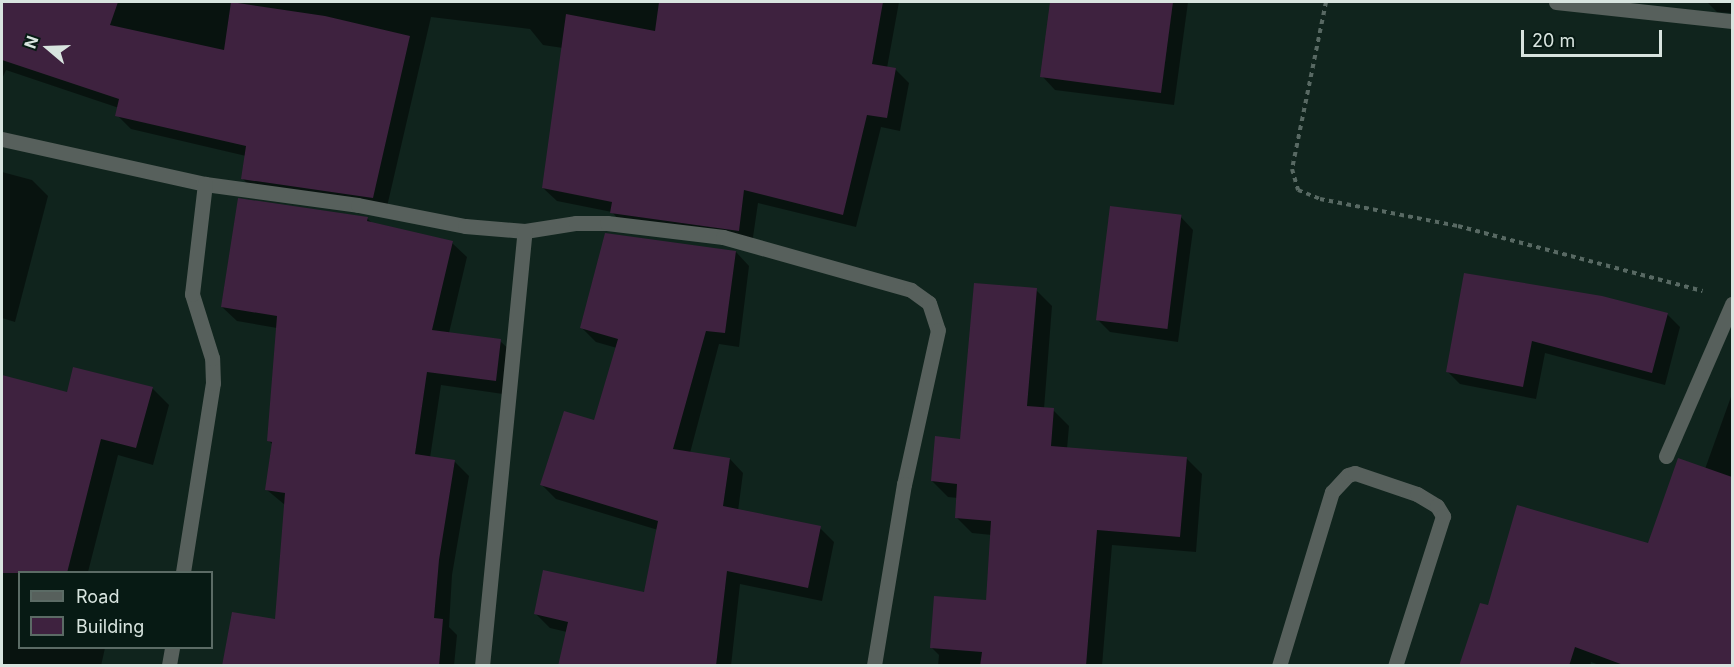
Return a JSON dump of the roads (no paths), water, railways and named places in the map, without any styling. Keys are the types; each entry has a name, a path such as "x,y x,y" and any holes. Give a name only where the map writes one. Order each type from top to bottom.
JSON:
{"street":[{"path":"1556,2 1732,21"},
{"path":"2,139 205,184 358,205 465,226 525,231 576,223 607,223 723,237 911,291 929,303 938,330 936,348 904,484 874,666"},
{"path":"183,571 213,383 212,358 192,294 205,184"},
{"path":"482,666 525,231"},
{"path":"1666,456 1732,304"},
{"path":"1279,666 1332,492 1348,475 1355,473 1416,494 1437,506 1443,516 1395,666"},
{"path":"169,664 172,649"}]}
